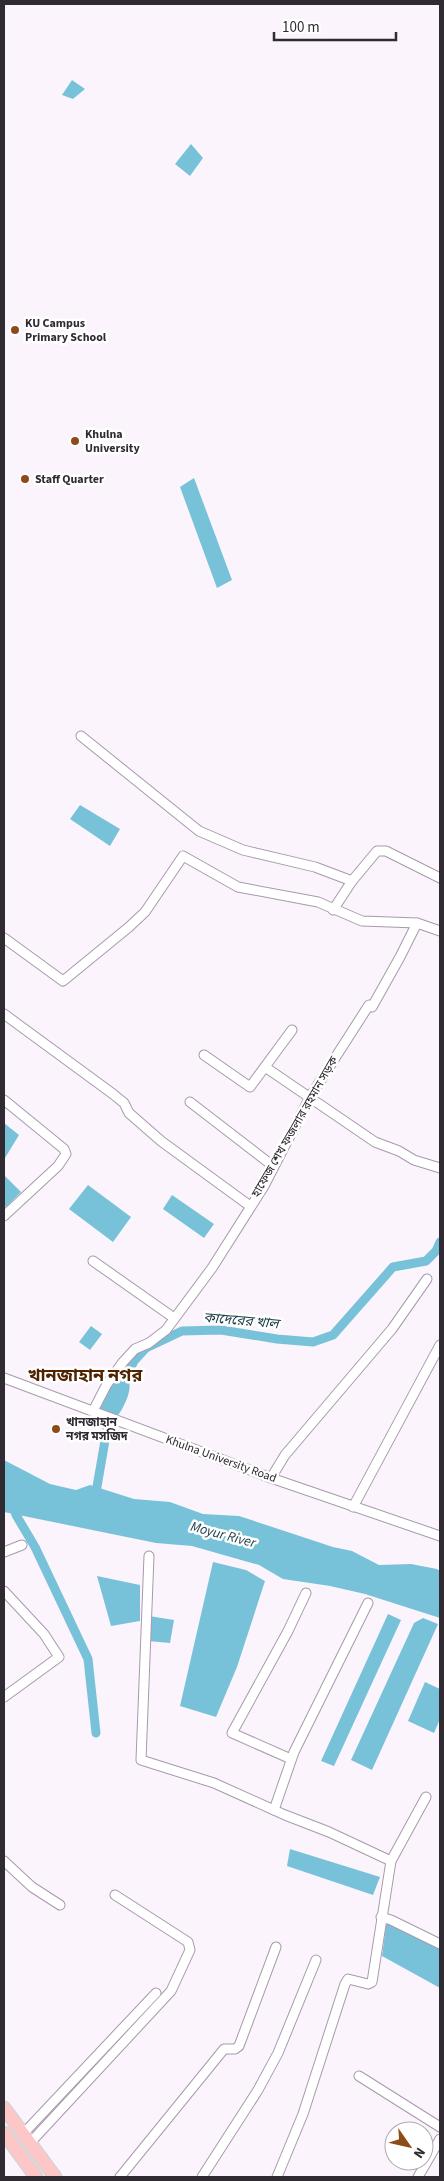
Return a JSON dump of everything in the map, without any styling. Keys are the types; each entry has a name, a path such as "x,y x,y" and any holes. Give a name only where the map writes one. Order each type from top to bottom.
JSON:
{"main road":[{"path":"4,2108 55,2177"},
{"path":"4,2133 36,2177"}],"street":[{"path":"81,736 200,831 243,850 316,867 352,881"},
{"path":"334,910 352,881 377,851 386,851 440,878"},
{"path":"4,938 63,981 129,928 145,912 183,856 238,887 318,902 362,921 417,923 440,931"},
{"name":"হাফেজ শেখ ফজলার রহমান সড়ক","path":"93,1411 107,1384 123,1362 135,1349 149,1343 166,1330 212,1268 264,1186 310,1097 369,1005 372,1007 417,923"},
{"path":"4,1014 119,1099 124,1103 129,1113 161,1140 250,1206"},
{"path":"204,1055 250,1087 292,1030"},
{"path":"265,1067 375,1142 399,1151 414,1160 440,1168"},
{"path":"4,1100 64,1149 66,1154 58,1166 4,1216"},
{"path":"190,1102 273,1166"},
{"path":"93,1261 174,1318"},
{"path":"271,1478 285,1455 392,1329 427,1279"},
{"path":"353,1507 440,1345"},
{"name":"Khulna University Road","path":"4,1378 271,1478 440,1536"},
{"path":"4,1552 22,1545"},
{"path":"148,1556 141,1760 214,1783 329,1832 391,1861"},
{"path":"4,1591 44,1634 59,1658 4,1697"},
{"path":"291,1759 232,1732 288,1632 306,1593"},
{"path":"274,1810 291,1759 368,1603"},
{"path":"277,2177 303,2114 345,1984 348,1979 368,1984 372,1982 380,1917 391,1861 426,1797"},
{"path":"4,1861 32,1887 60,1905"},
{"path":"26,2139 171,1991 190,1950 188,1942 115,1894"},
{"path":"380,1917 391,1920 440,1944"},
{"path":"120,2177 224,2049 235,2049 239,2046 276,1947"},
{"path":"202,2177 258,2090 278,2053 316,1960"},
{"path":"26,2139 156,1992"},
{"path":"141,2008 149,2015"},
{"path":"359,2076 440,2127"},
{"path":"418,2177 440,2139"}],"water":[{"path":"72,80 85,89 73,99 62,95"},
{"path":"191,144 203,158 190,176 175,164"},
{"path":"194,478 232,580 217,588 180,487"},
{"path":"80,805 120,829 110,846 70,819"},
{"path":"4,1123 19,1135 5,1158 4,1158"},
{"path":"4,1175 21,1192 6,1207 4,1205"},
{"path":"88,1185 131,1217 113,1242 69,1209"},
{"path":"172,1195 214,1224 204,1238 163,1209"},
{"path":"91,1326 102,1334 90,1350 79,1342"},
{"path":"117,1375 122,1375 128,1380 130,1389 121,1410 116,1418 113,1418 109,1412 104,1415 100,1409 111,1383"},
{"name":"Moyur River","path":"4,1460 50,1484 76,1490 90,1485 134,1499 170,1502 203,1514 239,1516 333,1547 352,1551 379,1565 411,1564 437,1569 440,1571 440,1618 365,1594 330,1586 283,1579 259,1565 192,1546 156,1543 4,1512"},
{"path":"213,1562 246,1570 265,1581 237,1667 216,1717 180,1706"},
{"path":"97,1576 140,1585 140,1621 111,1626"},
{"path":"388,1614 401,1620 334,1766 321,1761"},
{"path":"149,1616 174,1620 170,1643 148,1641"},
{"path":"423,1618 438,1624 372,1770 351,1760 414,1623"},
{"path":"425,1682 440,1689 440,1719 434,1733 408,1721"},
{"path":"290,1849 380,1877 373,1895 287,1866"},
{"path":"387,1919 440,1948 440,1988 382,1956"}],"waterway":[{"name":"কাদেরের খাল","path":"120,1389 134,1361 146,1348 182,1331 221,1330 277,1339 313,1342 333,1335 393,1267 426,1261 436,1251 440,1242"},
{"name":"কাদেরের খাল","path":"95,1498 110,1412"},
{"path":"13,1504 16,1515 35,1547 88,1659 96,1733"}],"place":[{"name":"KU Campus Primary School","path":"15,330"},
{"name":"Khulna University","path":"75,441"},
{"name":"Staff Quarter","path":"25,479"},
{"name":"খানজাহান নগর মসজিদ","path":"56,1429"}],"district":[{"name":"খানজাহান নগর","path":"85,1375"}]}
